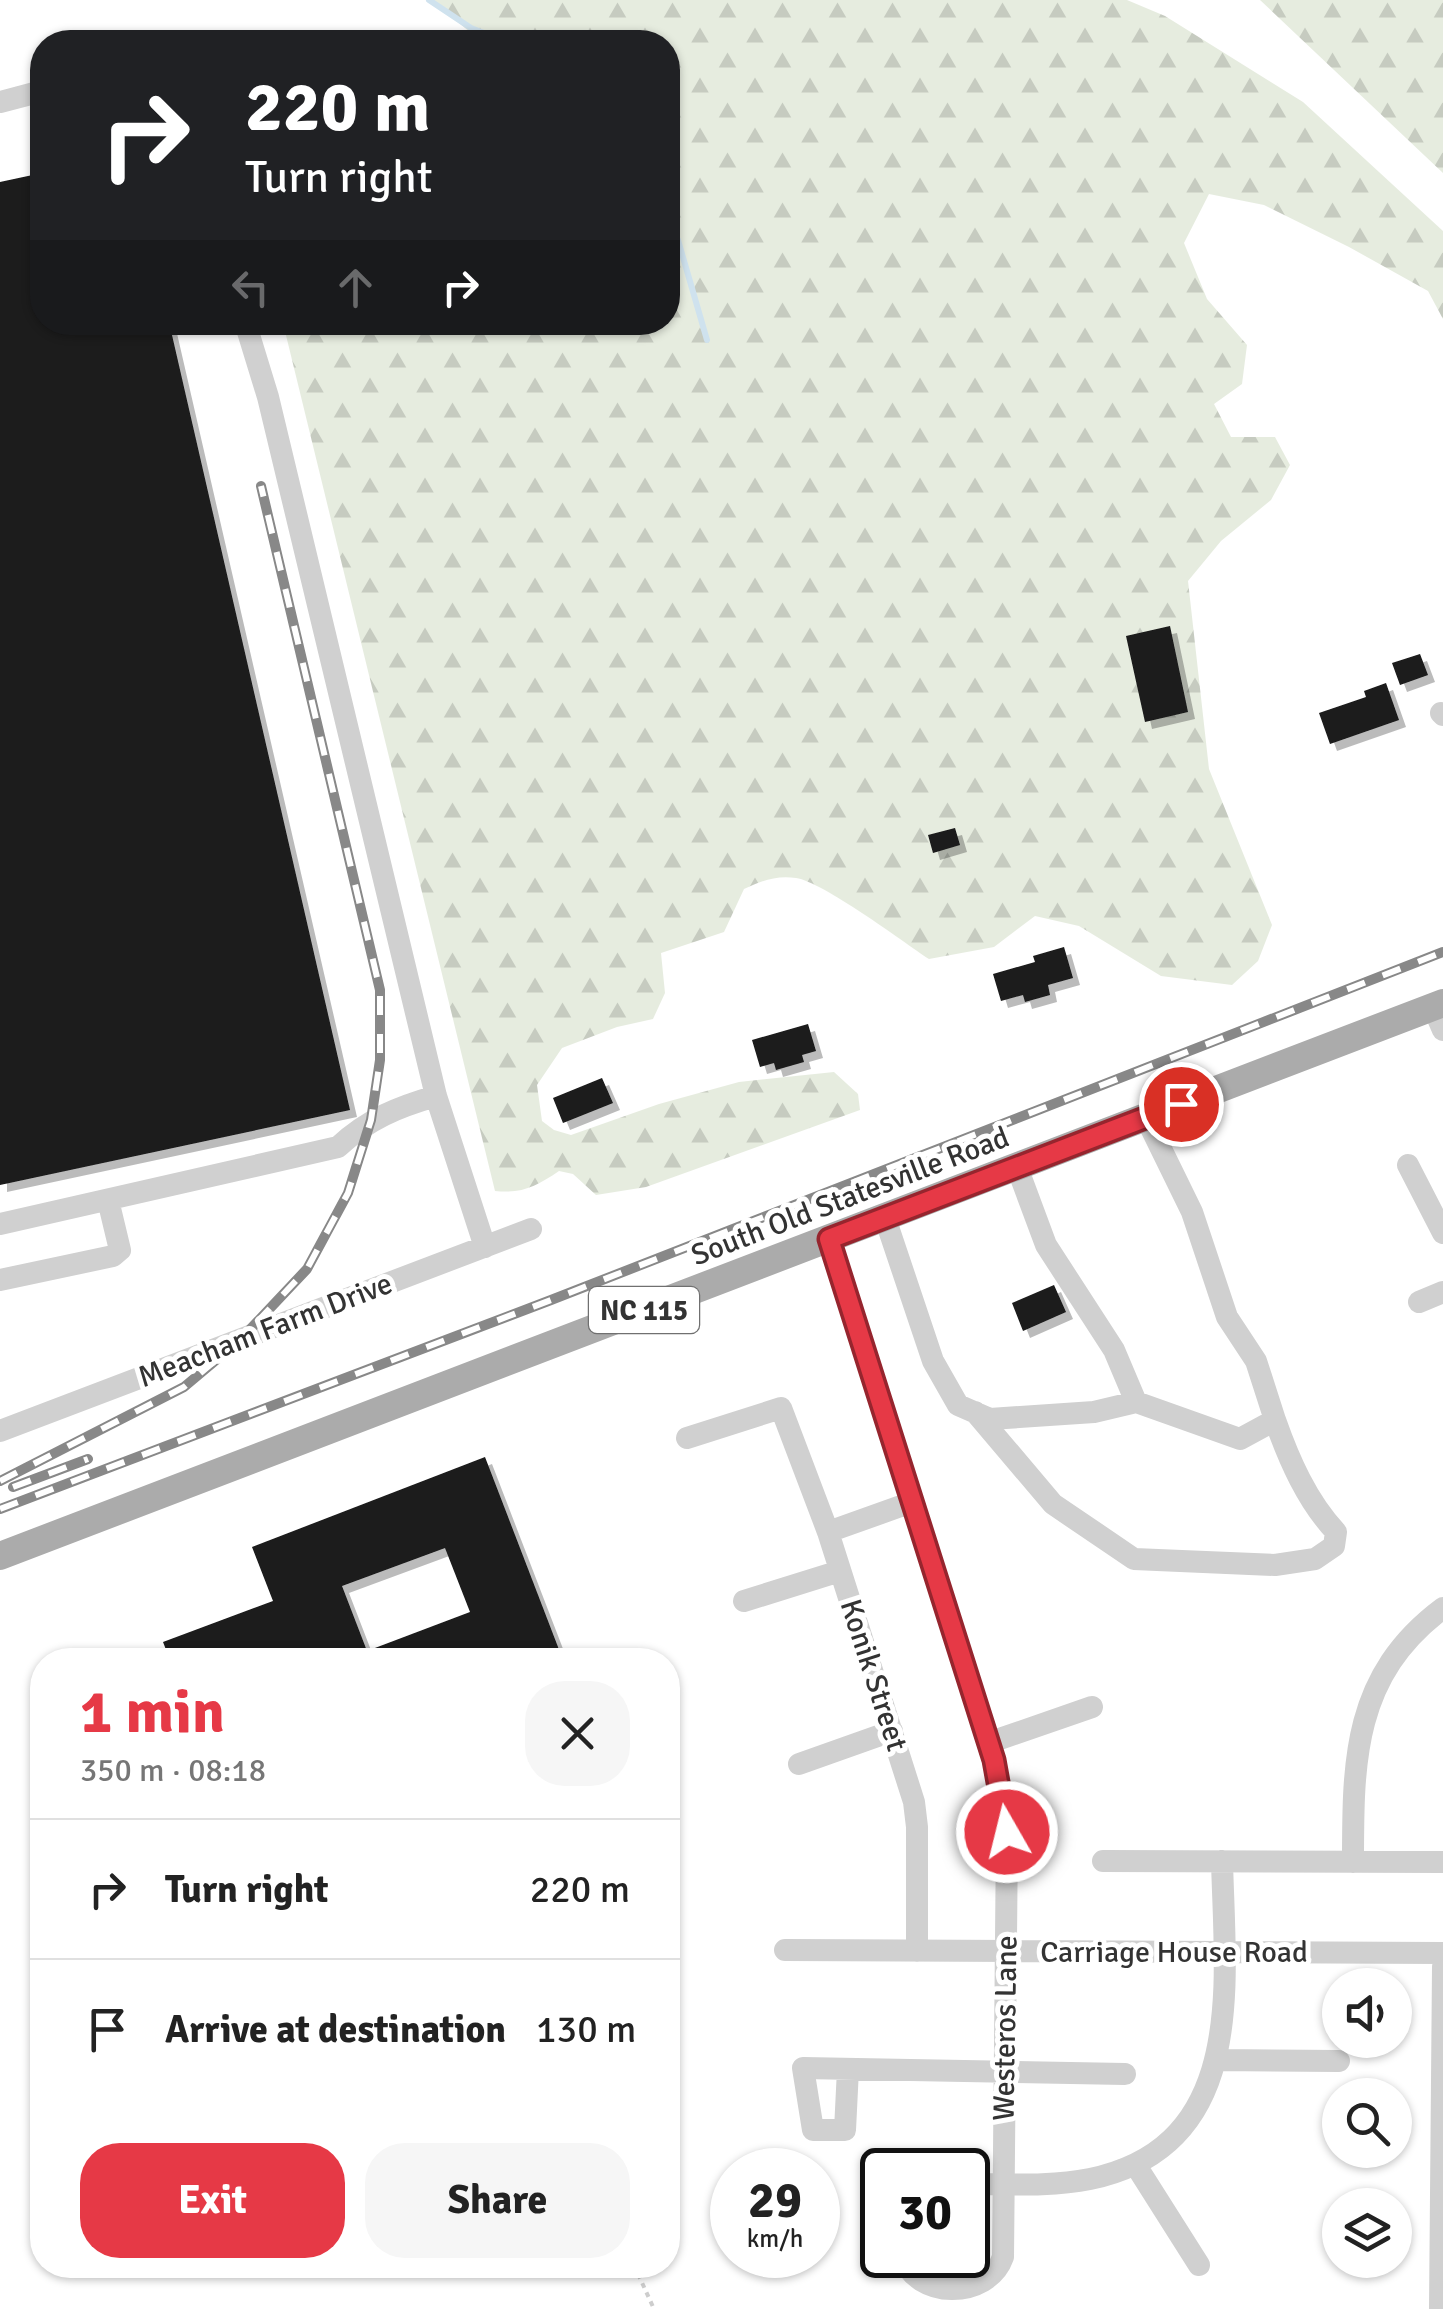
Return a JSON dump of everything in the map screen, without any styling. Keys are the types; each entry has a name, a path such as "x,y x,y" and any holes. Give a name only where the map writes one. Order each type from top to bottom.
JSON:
{"main road":[{"name":"South Old Statesville Road","path":"0,1556 1146,1118 1440,1013"}],"street":[{"path":"0,102 30,94"},
{"path":"249,335 268,396 436,1096 485,1247"},
{"path":"0,1224 338,1148 371,1120 399,1106 436,1096"},
{"path":"975,1412 1053,1504 1134,1560 1275,1565 1315,1559 1334,1546 1336,1532 1318,1512 1285,1448 1256,1361 1226,1317 1192,1212 1146,1118"},
{"path":"1408,1164 1443,1233"},
{"path":"1018,1167 1046,1245 1114,1350 1136,1402"},
{"path":"0,1280 113,1256 120,1250 108,1200"},
{"path":"885,1218 933,1361 958,1405 990,1419 1094,1412 1136,1402 1240,1439 1275,1420"},
{"name":"Meacham Farm Drive","path":"0,1431 531,1229"},
{"name":"Westeros Lane","path":"829,1239 1000,1784 1007,1832 1004,2256 990,2277"},
{"path":"1419,1302 1443,1292"},
{"name":"Konik Street","path":"688,1438 781,1408 828,1532 917,1814 917,1951"},
{"path":"828,1532 912,1502"},
{"path":"744,1601 840,1571"},
{"path":"1352,1862 1354,1762 1362,1720 1390,1663 1417,1630 1443,1608"},
{"path":"988,1743 1092,1708"},
{"path":"800,1764 892,1731"},
{"path":"1103,1861 1443,1862"},
{"path":"990,2184 1072,2182 1110,2174 1157,2151 1182,2128 1202,2099 1217,2060 1223,1952 1222,1861"},
{"name":"Carriage House Road","path":"784,1950 1443,1953"},
{"path":"1440,2309 1443,1966"},
{"path":"1217,2060 1339,2061"},
{"path":"848,2069 1125,2074"},
{"path":"1135,2164 1200,2264"},
{"name":"Westeros Lane","path":"920,2278 939,2288 962,2288 989,2278"}],"path":[{"path":"640,2278 654,2309"}],"green space":[{"path":"431,0 1127,0 1165,16 1303,102 1443,231 1443,319 1428,291 1264,205 1209,194 1184,243 1207,299 1247,345 1242,384 1214,404 1231,437 1275,437 1290,465 1271,500 1221,541 1188,581 1209,769 1272,925 1258,961 1232,985 1161,976 1079,926 1035,916 994,947 929,959 808,882 796,878 769,879 744,889 724,932 661,953 665,993 653,1019 617,1027 562,1048 537,1085 542,1121 571,1135 659,1104 739,1082 834,1072 858,1094 860,1110 646,1187 596,1195 573,1174 559,1171 529,1188 495,1191 286,335 680,335 680,30 467,30"},
{"path":"1260,0 1443,0 1443,173"}],"building":[{"path":"30,176 30,335 172,335 350,1110 0,1185 0,182"},
{"path":"1170,626 1188,712 1145,722 1126,636"},
{"path":"1420,654 1428,675 1400,685 1392,663"},
{"path":"1386,683 1399,720 1330,744 1319,713 1366,697 1364,691"},
{"path":"955,828 960,845 933,853 928,835"},
{"path":"1064,947 1073,978 1048,985 1050,995 1025,1002 1023,995 1001,1001 993,974 1035,962 1033,956"},
{"path":"808,1024 816,1051 802,1055 804,1062 776,1070 774,1063 760,1067 752,1040"},
{"path":"602,1078 613,1103 563,1123 553,1098"},
{"path":"1054,1285 1066,1312 1023,1331 1012,1303"},
{"path":"485,1457 558,1648 375,1648 470,1612 445,1548 342,1586 366,1648 165,1648 163,1642 273,1601 252,1547"}],"waterway":[{"path":"429,0 476,30"},
{"path":"680,247 707,340"}],"railway":[{"path":"0,1481 184,1387 240,1340 307,1269 348,1193 371,1120 380,1060 380,990 261,486"},
{"path":"0,1509 551,1300 1443,952"},
{"path":"13,1487 88,1459"}],"route":[{"path":"1007,1832 994,1760 829,1239 1181,1104"}]}
